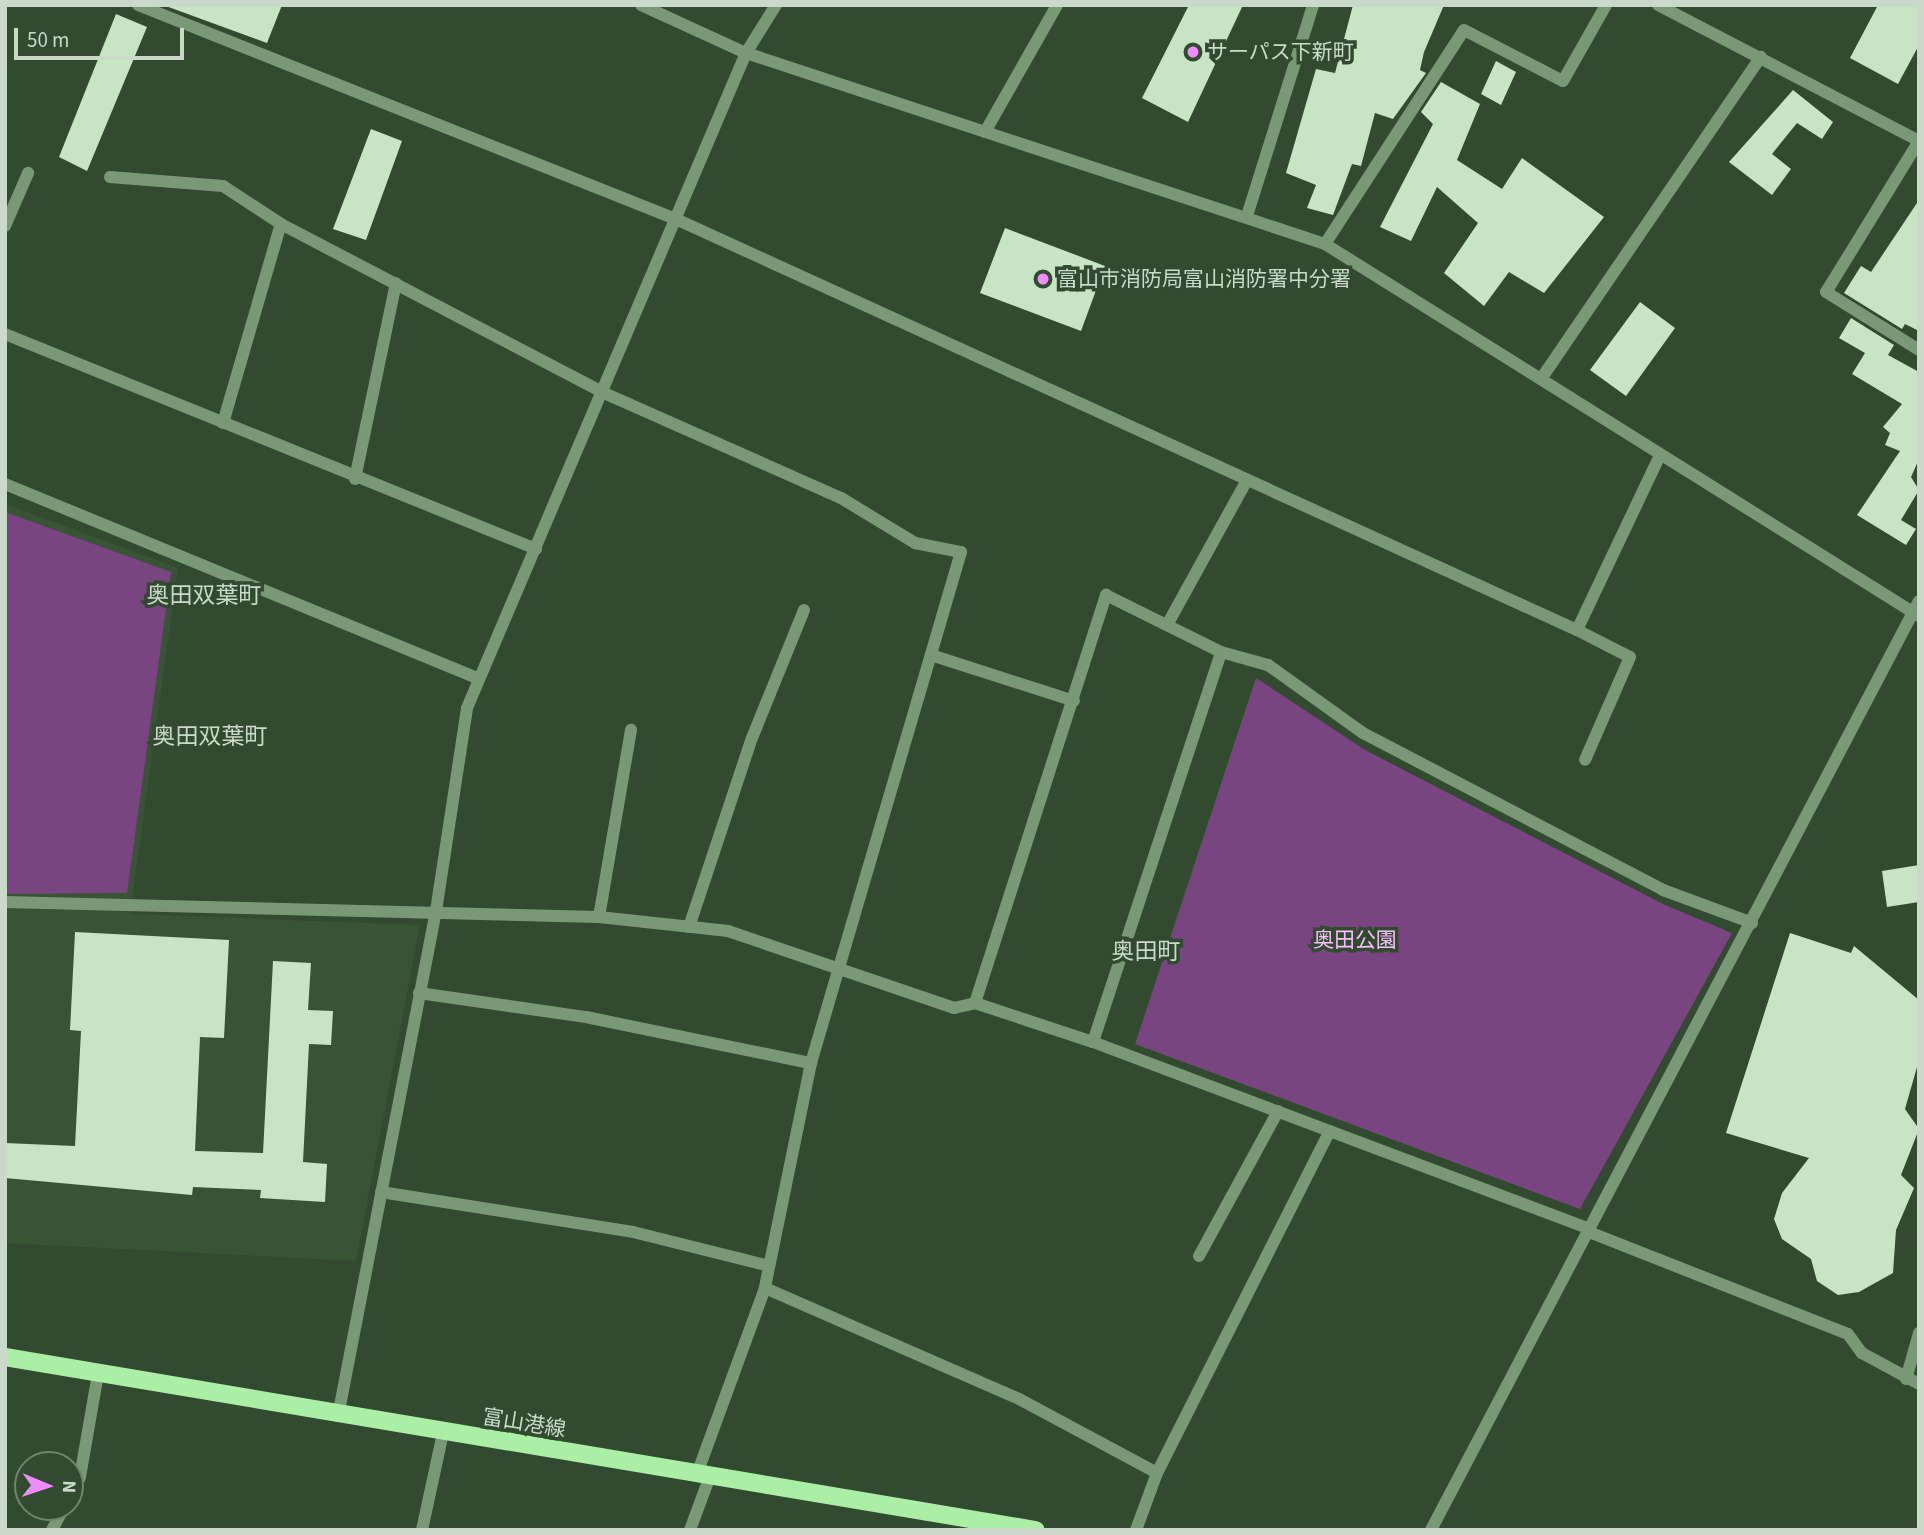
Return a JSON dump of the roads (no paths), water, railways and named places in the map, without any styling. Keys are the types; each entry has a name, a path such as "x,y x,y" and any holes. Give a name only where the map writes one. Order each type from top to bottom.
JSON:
{"main road":[{"name":"富山港線","path":"5,1357 338,1416 1036,1530"}],"street":[{"path":"138,5 678,220 1577,630 1630,657 1585,760"},
{"path":"641,5 746,53 1247,216 1325,244 1660,455 1917,609 1431,1530"},
{"path":"338,1416 436,911 477,678 537,549 678,220 746,53 776,5"},
{"path":"985,132 1057,5"},
{"path":"1247,216 1313,5"},
{"path":"1325,244 1464,30 1563,81 1606,5"},
{"path":"1658,5 1919,141 1826,292 1919,350"},
{"path":"1541,379 1761,57"},
{"path":"5,226 28,173"},
{"path":"110,177 223,186 281,224 604,393 841,498 915,543 961,552 811,1063 765,1288 703,1474 690,1530"},
{"path":"223,423 281,224"},
{"path":"355,479 396,283"},
{"path":"5,334 355,479 537,549"},
{"path":"1577,630 1660,455"},
{"path":"1167,625 1247,480"},
{"path":"5,484 477,678"},
{"path":"975,1003 1106,595 1222,652 1268,665 1363,733 1663,890 1752,923"},
{"path":"688,927 752,738 804,610"},
{"path":"1093,1042 1222,652"},
{"path":"931,655 1074,701"},
{"path":"599,917 631,730"},
{"path":"5,902 599,917 728,932 954,1008 975,1003 1093,1042 1278,1111 1848,1334 1862,1353 1913,1382 1919,1333"},
{"path":"419,993 586,1017 811,1063"},
{"path":"1199,1256 1278,1111"},
{"path":"1136,1530 1157,1474 1330,1131"},
{"path":"381,1192 633,1232 769,1266"},
{"path":"765,1288 1021,1400 1157,1474"},
{"path":"84,1454 98,1374"},
{"path":"422,1530 443,1433"}],"place":[{"name":"サーパス下新町","path":"1193,52"},
{"name":"富山市消防局富山消防署中分署","path":"1043,279"}],"district":[{"name":"奥田双葉町","path":"204,596"},
{"name":"奥田双葉町","path":"210,737"},
{"name":"奥田町","path":"1146,952"}],"park label":[{"name":"奥田公園","path":"1355,940"}]}
